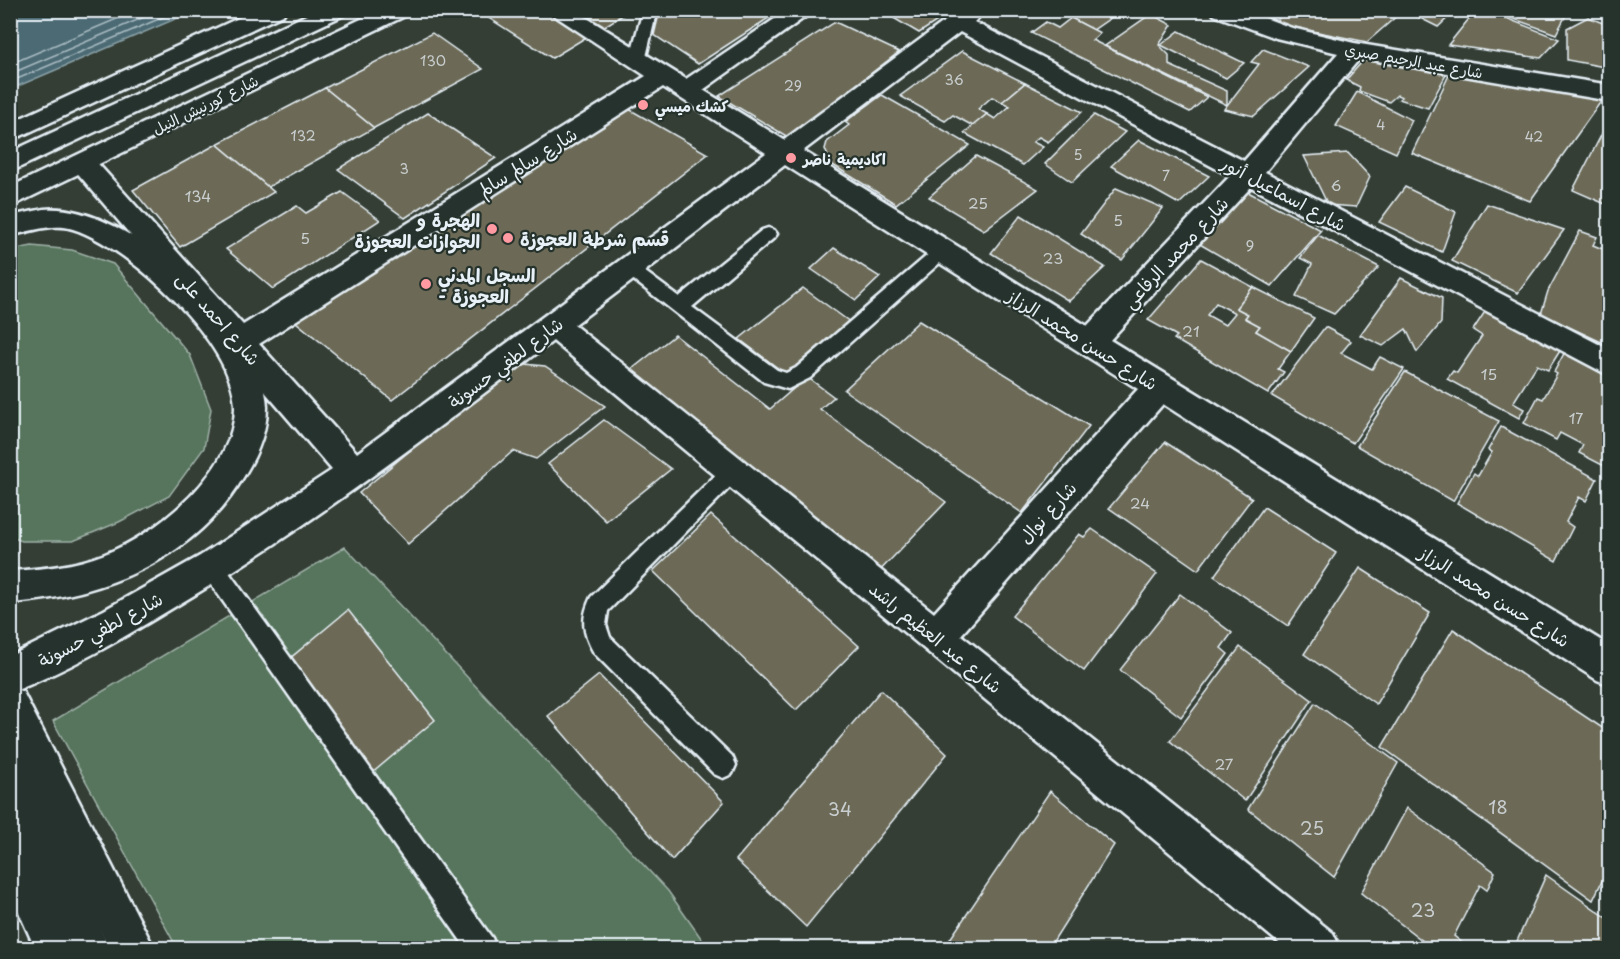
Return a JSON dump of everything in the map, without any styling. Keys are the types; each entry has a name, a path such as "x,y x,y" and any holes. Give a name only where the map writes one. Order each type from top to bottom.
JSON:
{"main road":[{"path":"10,133 275,10"},
{"name":"شارع كورنيش النيل","path":"10,163 336,10"},
{"name":"شارع كورنيش النيل","path":"10,198 399,10"},
{"name":"شارع حسن محمد الرزاز","path":"556,10 1610,667"},
{"name":"شارع سالم سالم","path":"241,357 673,84 804,10"},
{"name":"شارع عبد الرحيم صبري","path":"1222,10 1284,33 1354,51 1610,93"},
{"name":"شارع لطفي حسونة","path":"10,675 117,622 212,567 355,473 967,17"},
{"name":"شارع اسماعيل أنور","path":"967,17 1248,174 1610,364"},
{"name":"شارع محمد الرفاعي","path":"1089,344 1248,174 1354,51"},
{"name":"شارع احمد على","path":"83,163 241,357 355,473"},
{"path":"10,226 40,218 77,220 113,236 146,256 174,280 241,357 251,407 244,447 219,490 178,529 126,562 78,579 10,587"},
{"name":"شارع عبد العظيم راشد","path":"554,325 1318,948"},
{"name":"شارع نوال","path":"936,637 1159,387"},
{"path":"10,705 132,948"},
{"path":"10,776 87,948"},
{"path":"10,843 57,948"}],"lane":[{"path":"637,61 650,10"},
{"path":"680,307 768,234"},
{"path":"630,270 776,380 788,381 803,373 943,252"},
{"path":"723,765 602,645 595,635 593,623 599,604 733,471"},
{"path":"212,567 482,948"}],"green space":[{"path":"32,246 72,250 113,264 190,355 211,409 204,448 169,496 119,522 73,541 22,541 11,537 11,250"},
{"path":"345,547 668,891 708,948 177,948 53,721"}],"water":[{"path":"11,10 194,10 194,11 11,89"}],"building":[{"path":"476,10 631,10 552,58"},
{"path":"660,10 781,10 698,64 654,35"},
{"path":"880,10 942,10 948,14 919,33"},
{"path":"1069,10 1122,10 1093,30 1064,14"},
{"path":"1287,10 1390,10 1399,14 1367,42 1274,23"},
{"path":"1456,10 1438,27 1406,11"},
{"path":"1476,10 1485,10 1559,39 1541,58 1448,45"},
{"path":"1505,10 1555,10 1566,15 1556,34 1500,14"},
{"path":"1151,14 1172,25 1159,45 1169,55 1169,65 1227,91 1227,105 1105,46"},
{"path":"1588,17 1610,26 1610,68 1567,60 1567,28"},
{"path":"1071,18 1100,33 1092,40 1207,97 1190,112 1031,33 1046,22 1058,28"},
{"path":"835,22 899,52 788,137 719,96"},
{"path":"1179,31 1244,63 1226,78 1161,45"},
{"path":"432,33 483,69 374,128 325,88"},
{"path":"1263,49 1309,67 1254,116 1224,109 1259,64 1251,62"},
{"path":"962,51 1025,83 1002,102 992,97 978,109 987,114 973,126 953,115 945,121 900,96"},
{"path":"1369,54 1448,71 1428,108 1399,99 1402,97 1397,95 1389,102 1359,91 1360,87 1346,80"},
{"path":"1450,73 1602,100 1530,201 1412,153"},
{"path":"1025,83 1082,112 1048,142 1039,137 1033,142 1043,147 1023,165 964,133 987,114 995,119 1010,106 1002,102"},
{"path":"325,88 374,128 268,187 217,144"},
{"path":"1357,92 1412,120 1396,153 1336,126"},
{"path":"882,95 970,145 896,204 831,164 825,149 827,142 849,125 845,122"},
{"name":"قسم شرطة العجوزة","path":"613,100 708,154 392,400 296,322"},
{"path":"428,113 496,158 405,218 338,169"},
{"path":"1094,115 1125,132 1072,182 1045,164"},
{"path":"1610,118 1610,206 1573,190"},
{"path":"1139,140 1209,176 1179,204 1111,166"},
{"path":"217,144 274,192 180,247 133,190"},
{"path":"1348,153 1370,177 1356,207 1328,205 1304,156"},
{"path":"976,156 1038,189 984,230 929,197"},
{"path":"1405,187 1456,212 1442,252 1379,222"},
{"path":"1116,188 1163,208 1122,260 1081,234"},
{"path":"342,192 380,220 273,289 226,249 297,206 306,213"},
{"path":"1248,192 1321,230 1272,286 1198,243"},
{"path":"1487,204 1564,230 1518,293 1452,261"},
{"path":"1021,215 1105,267 1069,301 991,253"},
{"path":"1580,231 1597,237 1593,245 1610,252 1610,346 1541,314 1548,291"},
{"path":"1318,235 1379,267 1334,314 1296,297 1312,264 1300,258"},
{"path":"834,248 880,277 856,300 811,269"},
{"path":"1201,259 1253,287 1236,308 1248,314 1245,318 1260,326 1256,331 1291,351 1278,369 1284,372 1268,394 1174,339 1177,336 1148,320","holes":["1216,303 1235,313 1225,325 1207,315"]},
{"path":"1401,278 1442,298 1441,323 1417,352 1406,329 1383,346 1360,335"},
{"path":"1253,287 1314,318 1291,351 1256,331 1260,326 1245,318 1248,314 1236,308"},
{"path":"803,288 850,322 787,375 739,339"},
{"path":"1488,307 1563,346 1548,370 1537,365 1513,403 1524,409 1519,418 1447,379 1453,371 1457,373 1482,336 1473,330"},
{"path":"919,321 1089,426 1022,513 844,390"},
{"path":"1325,327 1351,341 1341,353 1372,369 1380,357 1404,369 1353,443 1272,396"},
{"path":"675,335 770,409 807,377 834,397 820,409 946,502 871,580 622,377"},
{"path":"1567,348 1610,370 1610,469 1579,453 1583,445 1560,433 1556,440 1524,423 1538,397 1543,399 1557,374 1554,372"},
{"path":"515,363 545,366 605,406 536,459 513,451 408,544 359,493"},
{"path":"1405,372 1499,421 1453,501 1357,446"},
{"path":"604,420 671,469 606,521 548,464"},
{"path":"1501,427 1597,479 1586,501 1579,497 1566,522 1573,527 1556,561 1457,503 1474,473 1478,476 1492,452 1488,450"},
{"path":"1165,442 1252,498 1198,570 1109,508"},
{"path":"1264,507 1336,553 1288,626 1214,576"},
{"path":"711,515 859,646 796,710 653,571"},
{"path":"1092,529 1157,574 1084,671 1012,616 1079,534 1084,537"},
{"path":"1360,568 1430,613 1376,704 1304,654"},
{"path":"1180,594 1232,633 1221,648 1228,654 1181,717 1120,670"},
{"path":"348,610 435,720 371,774 288,660"},
{"path":"1453,629 1610,733 1610,864 1593,900 1382,747"},
{"path":"1240,647 1312,700 1245,801 1170,741"},
{"path":"599,675 724,802 672,860 548,716"},
{"path":"881,690 947,754 806,927 736,860"},
{"path":"1315,703 1398,763 1334,877 1248,809"},
{"path":"1050,791 1114,845 1049,948 944,948"},
{"path":"1407,808 1495,872 1487,890 1480,885 1454,936 1465,945 1463,948 1432,948 1361,893"},
{"path":"1546,875 1610,920 1610,948 1514,948"}],"place":[{"name":"كشك ميسي","path":"643,105"},
{"name":"اكاديمية ناصر","path":"791,158"},
{"name":"الهجرة و الجوازات العجوزة","path":"492,229"},
{"name":"قسم شرطة العجوزة","path":"508,238"},
{"name":"السجل المدني - العجوزة","path":"426,284"}]}
